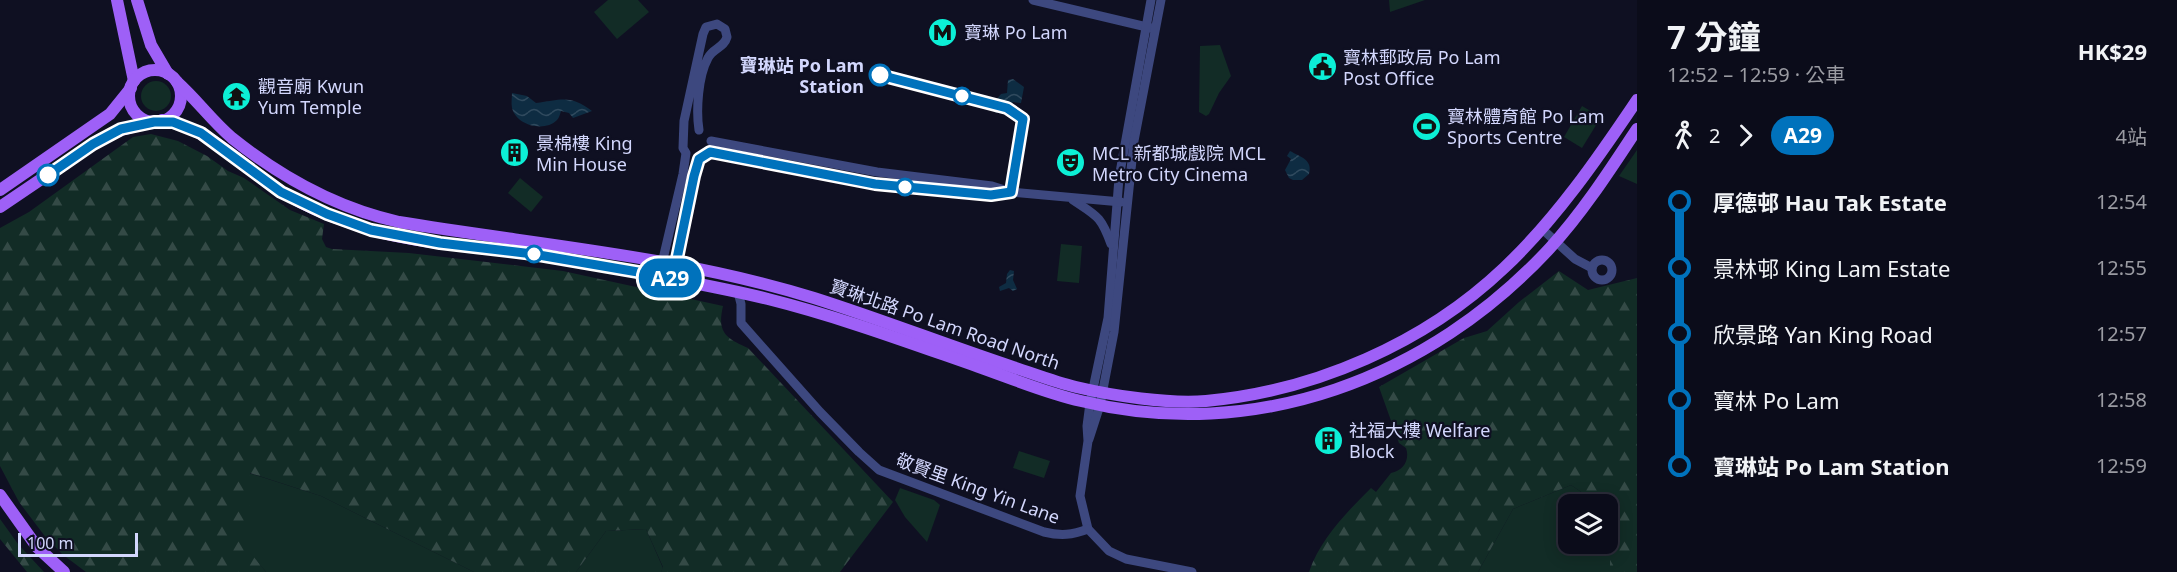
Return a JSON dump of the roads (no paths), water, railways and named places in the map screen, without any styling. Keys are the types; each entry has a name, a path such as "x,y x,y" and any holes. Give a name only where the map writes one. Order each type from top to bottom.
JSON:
{"main road":[{"path":"117,0 132,85 129,97 133,109 144,119 158,121"},
{"name":"寶琳北路 Po Lam Road North","path":"137,0 151,45 173,78 231,136 288,179 311,191 360,211 399,222 663,260 731,275 814,298 1071,386 1096,398 1204,401 1267,392 1309,382 1349,366 1413,335 1461,304 1504,268 1541,228 1597,157 1637,100"},
{"path":"0,190 110,114 140,75 154,70 173,78 181,92 179,105 171,116 121,129 99,140 0,207"},
{"name":"寶琳北路 Po Lam Road North","path":"158,121 183,125 201,133 281,192 371,230 440,243 533,254 673,278 738,292 849,323 1046,391 1172,413 1215,414 1275,407 1336,390 1403,361 1470,319 1516,281 1555,242 1637,129"},
{"path":"0,495 37,547 64,572"}],"street":[{"path":"1033,0 1151,28"},
{"path":"1068,0 1076,9"},
{"path":"1096,398 1108,318 1113,249 1136,130 1151,28 1151,0"},
{"path":"1151,28 1161,0"},
{"path":"699,130 698,104 705,64 712,53 723,46 727,37 725,29 717,24 706,27 703,34 684,121 683,148 692,158 699,159 710,152 875,184 991,195 1011,192"},
{"path":"712,53 710,63 713,70"},
{"path":"684,140 692,132 699,130 705,133 711,141 849,168 992,186 1011,192 1122,202"},
{"path":"710,152 711,141"},
{"path":"659,276 686,153"},
{"path":"673,278 699,159"},
{"path":"1071,199 1090,210 1103,223 1113,249"},
{"path":"1122,202 1117,310 1087,426 1088,441 1080,496 1088,529 1102,545 1118,556 1192,572"},
{"path":"1541,228 1575,259 1592,268"},
{"name":"敬賢里 King Yin Lane","path":"738,292 741,304 741,323 820,412 879,470 1044,532 1059,536 1072,535 1088,529"}],"water":[{"path":"1013,79 1024,87 1021,103 1013,102 1010,113 1007,114 1002,110 994,112 992,105 1001,94 1007,93 1008,80"},
{"path":"512,93 527,96 536,103 571,100 592,111 573,118 569,113 561,111 558,119 551,124 531,125 519,119 515,114 512,106"},
{"path":"1290,151 1308,162 1309,174 1302,180 1289,178 1285,170 1291,159 1287,156"},
{"path":"1010,270 1014,271 1013,280 1017,289 1013,291 1009,288 1000,291 999,287 1006,283"}],"place":[{"name":"寶琳 Po Lam","path":"943,32"},
{"name":"寶林郵政局 Po Lam Post Office","path":"1322,67"},
{"name":"寶琳站 Po Lam Station","path":"880,75"},
{"name":"觀音廟 Kwun Yum Temple","path":"237,96"},
{"name":"寶林體育館 Po Lam Sports Centre","path":"1426,126"},
{"name":"景棉樓 King Min House","path":"515,153"},
{"name":"MCL 新都城戲院 MCL Metro City Cinema","path":"1071,163"},
{"name":"社福大樓 Welfare Block","path":"1328,440"}]}
